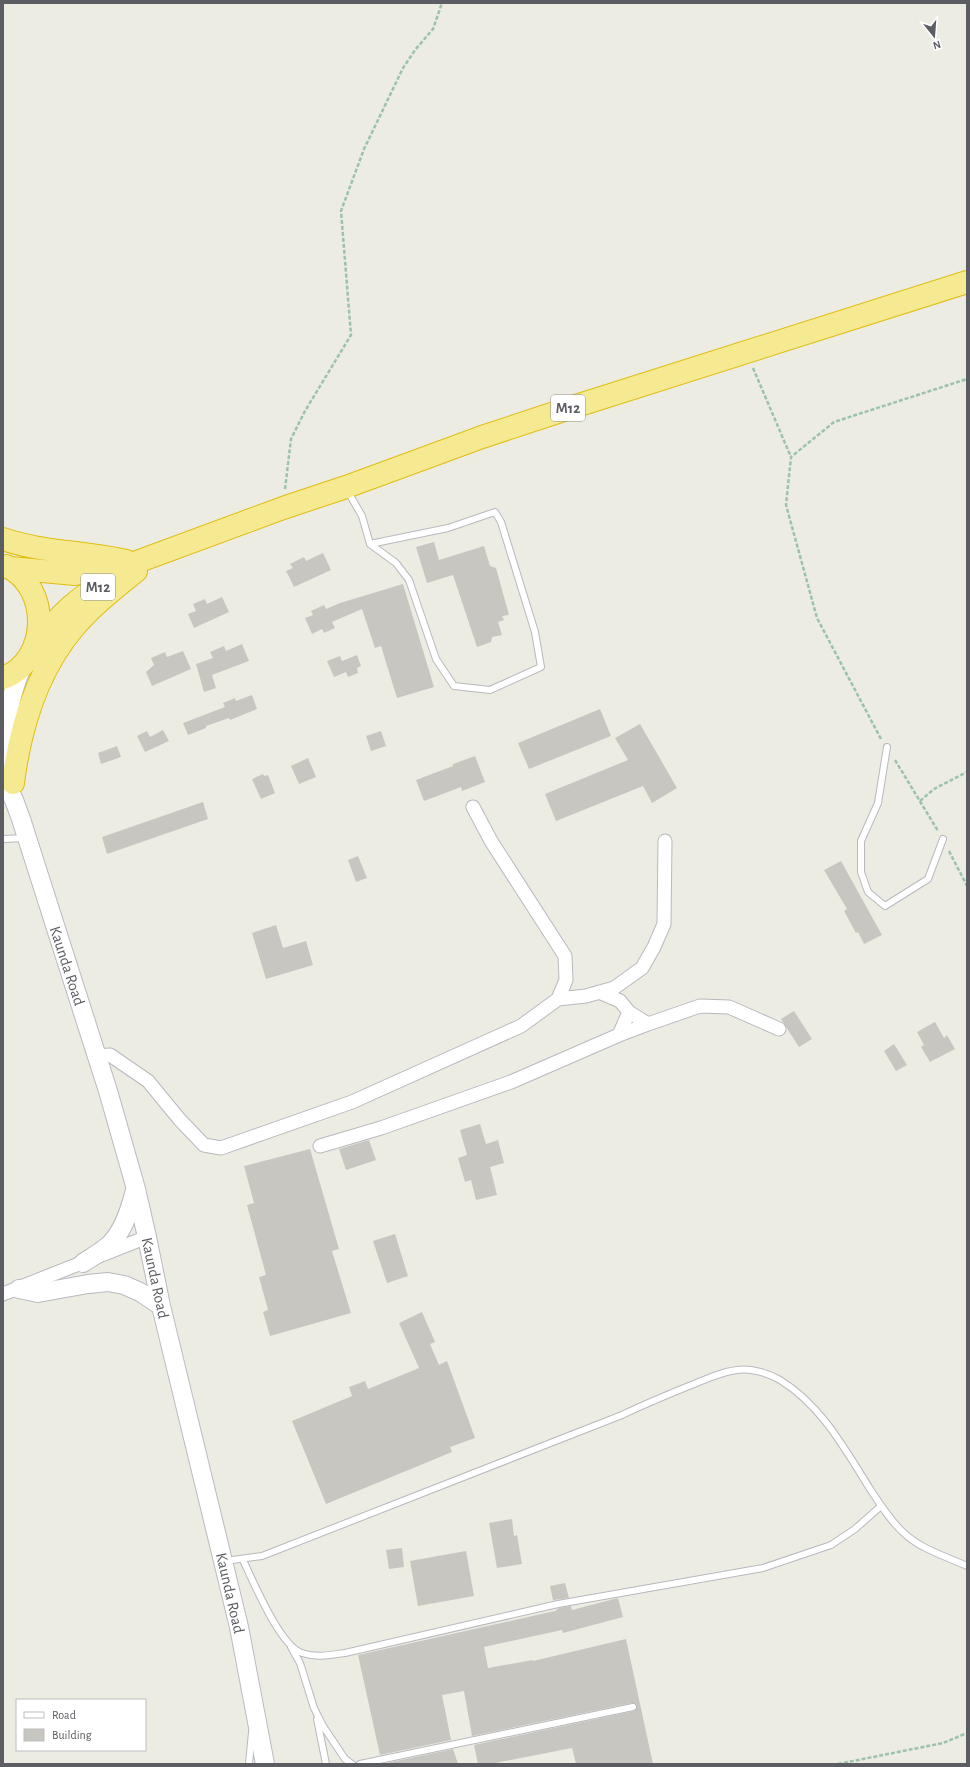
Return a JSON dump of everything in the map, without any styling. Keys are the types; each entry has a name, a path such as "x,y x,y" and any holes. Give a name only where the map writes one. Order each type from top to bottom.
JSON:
{"highway":[{"name":"M12","path":"3,678 23,664 36,644 58,618 82,597 173,547 346,487 482,437 967,282"},
{"path":"3,539 20,545 111,557 135,567 74,627 47,666 28,712 8,786"},
{"name":"M12","path":"7,566 75,574 135,567"},
{"name":"M12","path":"7,566 27,582 37,602 40,623 36,644"}],"main road":[{"name":"Kaunda Road","path":"23,664 11,696 8,712 8,786 27,838 108,1091 136,1189 161,1306 239,1627 265,1764"},
{"path":"83,1263 106,1249 128,1215 136,1189"},
{"path":"11,1291 38,1293 108,1282 124,1285 140,1292 161,1306"}],"street":[{"path":"473,807 491,841 565,956 566,980 558,999"},
{"path":"96,1056 110,1055 148,1081 180,1120 204,1145 222,1148 352,1102 521,1026 558,999 586,996 614,988 642,968 654,947 664,924 664,841"},
{"path":"598,992 620,1001 629,1012 648,1024"},
{"path":"320,1146 381,1128 511,1082 619,1035 700,1006 729,1007 779,1029"},
{"path":"619,1035 629,1012"},
{"path":"11,1291 147,1237"}],"lane":[{"path":"346,487 362,516 370,544 396,563 409,580 436,659 454,686 490,690 541,667 535,632 501,522 495,512 448,528 370,544"},
{"path":"887,747 878,804 861,841 861,872 868,892 885,906 928,879 943,839"},
{"path":"3,839 27,838"},
{"path":"223,1561 243,1560 269,1553 622,1415 714,1376 738,1370 756,1371 774,1376 802,1395 813,1406 838,1438 881,1506 905,1534 918,1543 967,1566"},
{"path":"288,1642 300,1653 320,1657 345,1653 558,1604 763,1568 831,1545 855,1529 881,1506"},
{"path":"243,1560 268,1613 288,1642 300,1663 314,1708 326,1764"},
{"path":"249,1764 254,1704"},
{"path":"314,1708 332,1740 345,1759 352,1764"},
{"path":"360,1764 633,1708"}],"path":[{"path":"283,508 291,439 305,411 351,335 341,211 364,149 403,68 415,50 433,29 442,3"},
{"path":"746,352 791,457 786,505 817,618 887,747 943,839 967,886"},
{"path":"791,457 834,422 967,379"},
{"path":"920,801 934,789 967,772"},
{"path":"838,1764 943,1743 967,1733"}],"building":[{"path":"434,542 439,560 484,546 490,566 496,568 509,615 502,616 504,620 498,622 502,635 492,637 491,642 477,647 453,575 427,583 416,547"},
{"path":"323,553 331,570 294,587 286,571 293,568 290,564 304,557 306,561"},
{"path":"403,584 434,687 397,698 381,646 375,648 362,609 332,622 335,628 324,633 322,629 312,634 305,618 313,615 311,611 324,605 326,609 340,603"},
{"path":"222,597 229,612 194,628 188,614 196,611 193,604 205,599 207,604"},
{"path":"242,644 249,661 212,675 216,688 204,692 196,664 213,658 210,652 224,646 226,651"},
{"path":"183,651 191,669 152,686 146,672 154,665 151,658 165,652 167,657"},
{"path":"357,655 361,666 357,668 358,673 348,677 346,672 334,677 327,661 340,656 342,661"},
{"path":"252,695 257,709 230,720 229,718 206,726 206,728 188,735 183,723 225,707 223,703 235,698 236,701"},
{"path":"600,709 611,736 529,769 518,743"},
{"path":"640,724 677,788 652,803 643,786 556,821 545,794 628,760 615,738"},
{"path":"163,730 169,741 145,752 137,736 147,731 150,737"},
{"path":"381,731 386,746 371,751 366,736"},
{"path":"117,746 121,757 101,764 98,753"},
{"path":"475,756 485,782 462,791 461,787 424,801 416,780"},
{"path":"308,758 316,777 299,784 291,766"},
{"path":"263,774 264,776 268,775 275,793 261,799 252,779"},
{"path":"203,802 208,819 107,854 102,837"},
{"path":"358,856 367,878 356,882 348,860"},
{"path":"841,861 882,935 864,944 844,911 847,909 824,870"},
{"path":"276,925 283,948 306,941 313,965 266,979 252,933"},
{"path":"794,1011 812,1039 799,1047 781,1019"},
{"path":"935,1022 944,1038 947,1035 955,1049 930,1062 921,1047 924,1045 917,1032"},
{"path":"894,1044 907,1065 896,1071 884,1051"},
{"path":"480,1124 486,1144 498,1140 504,1163 490,1167 497,1195 476,1200 471,1180 465,1182 458,1158 467,1155 460,1130"},
{"path":"369,1140 376,1160 346,1170 339,1149"},
{"path":"310,1149 339,1249 332,1251 351,1313 270,1336 263,1312 268,1310 259,1277 266,1275 247,1205 254,1203 244,1166"},
{"path":"395,1234 408,1276 387,1283 373,1241"},
{"path":"422,1312 435,1342 430,1344 439,1365 447,1361 475,1438 450,1447 452,1452 326,1504 292,1421 352,1396 349,1387 365,1381 368,1389 419,1368 399,1323"},
{"path":"512,1519 514,1536 517,1535 522,1564 497,1568 489,1523"},
{"path":"402,1548 404,1567 389,1569 386,1550"},
{"path":"466,1551 474,1596 418,1606 410,1561"},
{"path":"565,1583 569,1598 553,1600 550,1586"},
{"path":"618,1598 623,1617 563,1633 562,1630 484,1647 488,1668 533,1661 626,1639 653,1764 576,1764 572,1748 490,1764 478,1764 474,1745 634,1711 637,1706 636,1704 632,1703 472,1736 464,1691 442,1695 451,1740 380,1755 358,1655 555,1611 559,1608 571,1606 572,1610"},
{"path":"453,1749 458,1764 382,1764"}]}
